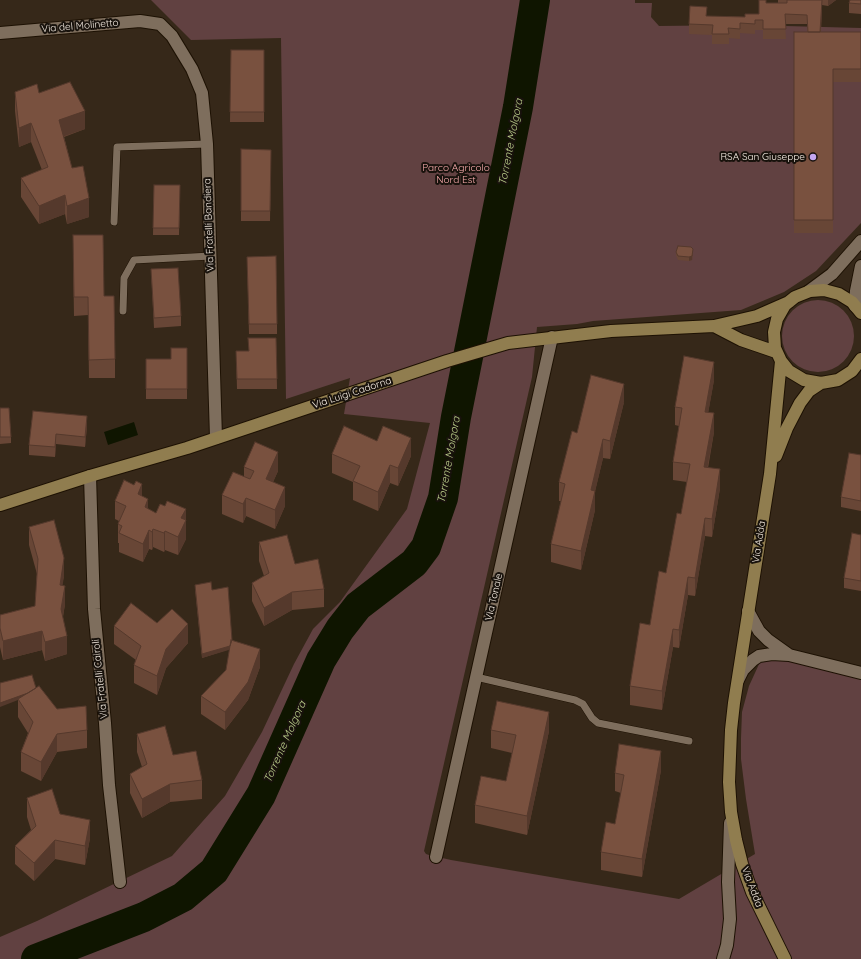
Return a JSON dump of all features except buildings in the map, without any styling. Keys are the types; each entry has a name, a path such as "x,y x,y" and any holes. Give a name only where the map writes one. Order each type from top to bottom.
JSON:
{"street":[{"name":"Via del Molinetto","path":"0,33 140,21 160,24"},
{"name":"Via Fratelli Bandiera","path":"160,24 172,36 192,69 202,92 211,256 216,438"},
{"path":"809,291 832,274 861,241"},
{"path":"859,309 856,291 861,266"},
{"path":"809,291 824,290 836,293 848,299 859,309"},
{"name":"Via Luigi Cadorna","path":"0,505 216,438 457,358 508,344 552,337 611,331 714,326 757,316 789,302 798,295 809,291"},
{"name":"Via Adda","path":"723,959 727,945 730,919 728,882 730,749 732,717 770,474 779,357 774,340 775,324 782,310 789,302"},
{"path":"714,326 779,357 789,371 810,382 821,383 832,381 844,376 854,368 861,359"},
{"name":"Via Tonale","path":"436,857 552,337"},
{"name":"Via Adda","path":"770,474 787,428 800,403 809,391 821,383"},
{"name":"Via Fratelli Cairoli","path":"90,476 94,609 105,723 109,785 120,882"},
{"name":"Via Adda","path":"748,611 760,631 789,655"},
{"name":"Via Adda","path":"738,680 748,665 759,656 772,654 789,655 861,673"},
{"name":"Via Adda","path":"730,812 736,840 752,892 785,959"}],"lane":[{"path":"114,222 117,148 206,144"},
{"path":"123,311 124,278 134,260 211,256"},
{"path":"476,677 575,700 583,704 592,718 598,723 689,741"}],"green space":[{"name":"Parco Agricolo Nord Est","path":"151,0 635,0 635,3 652,3 651,17 659,26 747,25 861,28 861,223 816,271 784,292 741,310 593,321 577,324 537,327 532,377 424,851 429,855 451,860 679,899 755,854 741,759 741,738 742,712 749,686 760,662 767,656 861,676 861,959 0,959 0,937 37,921 172,856 225,796 262,732 294,664 313,629 340,602 407,509 430,423 344,414 350,378 286,399 281,38 191,40"},
{"path":"818,300 838,306 848,316 854,336 848,356 838,366 818,372 798,366 788,356 782,336 788,316 798,306"}],"shaded area":[{"path":"134,422 138,435 108,445 104,432"}],"waterway":[{"name":"Torrente Molgora","path":"36,959 144,917 183,897 214,871 261,795 321,660 340,629 358,606 414,563 426,547 443,498 456,417 518,107 535,0"}],"place":[{"name":"RSA San Giuseppe","path":"813,157"}]}
